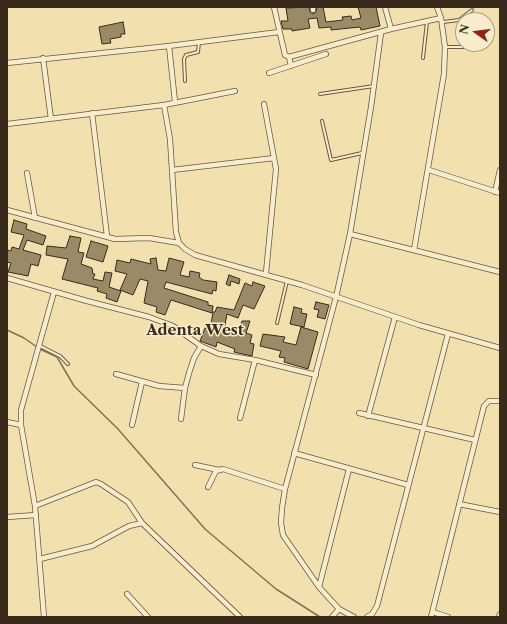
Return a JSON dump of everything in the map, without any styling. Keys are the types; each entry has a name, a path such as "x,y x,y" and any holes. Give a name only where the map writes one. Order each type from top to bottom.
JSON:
{"street":[{"path":"274,7 278,32 285,55 290,57 391,29 441,20"},
{"path":"385,7 391,29"},
{"path":"414,250 429,170 444,74 445,47 441,20 437,7"},
{"path":"7,63 43,58 169,46 278,32"},
{"path":"354,617 339,609 319,586 283,535 281,523 285,489 336,297 350,234 381,33"},
{"path":"169,46 175,102"},
{"path":"309,52 310,59"},
{"path":"269,73 326,54"},
{"path":"290,57 291,66"},
{"path":"43,58 51,119"},
{"path":"7,124 164,104 235,91"},
{"path":"164,104 179,243"},
{"path":"264,104 276,169 266,273"},
{"path":"92,113 107,236"},
{"path":"172,170 274,158"},
{"path":"429,170 497,193 500,170"},
{"path":"27,173 35,218"},
{"path":"7,210 115,239 149,238 179,243 185,249 196,254 266,273 448,334 500,348"},
{"path":"350,234 500,272"},
{"path":"7,278 54,292 149,316 173,326 201,346 219,354 255,360 316,375"},
{"path":"44,617 35,506 21,425 21,410 54,292"},
{"path":"368,416 395,317"},
{"path":"367,617 377,606 422,427 448,334"},
{"path":"181,419 185,388 194,358 201,346"},
{"path":"240,418 255,360"},
{"path":"116,374 159,386 185,388"},
{"path":"132,425 142,382"},
{"path":"448,617 432,614 484,406 489,401 500,401"},
{"path":"359,413 476,440"},
{"path":"7,422 21,425"},
{"path":"294,453 408,485"},
{"path":"195,465 230,471 285,489"},
{"path":"319,586 349,469"},
{"path":"208,487 216,471 219,470"},
{"path":"35,506 96,482 128,502 142,523 240,617"},
{"path":"459,504 500,512"},
{"path":"7,517 36,515"},
{"path":"40,559 92,546 129,526 142,523"},
{"path":"128,594 148,617"},
{"path":"332,617 339,609"}],"lane":[{"path":"441,20 459,20 472,10"},
{"path":"423,58 427,22"},
{"path":"185,81 184,59 186,55 198,52 198,42"},
{"path":"445,47 455,47"},
{"path":"320,94 374,86"},
{"path":"322,121 331,160 362,153"},
{"path":"277,323 288,280"},
{"path":"40,346 60,356 68,364"}],"building":[{"path":"309,7 310,12 313,14 316,12 317,7 323,7 326,22 343,20 342,17 351,16 352,20 361,18 358,7 376,7 380,26 361,30 360,27 331,30 331,27 319,28 317,18 308,19 310,28 292,31 292,29 283,29 281,21 288,21 286,8"},
{"path":"123,22 125,34 121,34 121,37 110,39 111,43 102,44 99,27"},
{"path":"14,220 27,224 26,229 46,236 43,245 27,240 23,250 41,255 38,266 31,264 28,276 8,272 11,263 7,262 7,250 11,251 12,247 19,249 24,235 11,232"},
{"path":"70,236 81,238 78,252 84,253 81,264 92,268 93,274 95,274 93,279 103,281 105,272 112,273 109,287 121,291 117,302 106,298 107,294 97,291 98,288 62,279 68,259 46,255 47,246 66,248"},
{"path":"91,241 108,246 103,262 86,257"},
{"path":"156,258 158,270 166,271 169,258 184,262 180,275 189,277 190,271 200,273 199,277 203,280 217,282 216,291 213,290 212,294 166,282 164,288 208,302 208,305 213,306 212,313 171,300 165,315 156,312 157,307 144,303 148,281 140,279 133,295 120,290 127,274 115,271 117,260 130,263 131,259 151,264 150,259"},
{"path":"229,275 240,279 239,284 231,281 230,286 226,284"},
{"path":"253,282 265,286 254,309 243,305 238,318 227,314 224,330 237,335 242,321 250,321 246,333 252,335 250,343 254,344 252,356 234,352 235,349 217,342 216,347 200,341 205,328 210,330 213,312 215,312 217,307 234,310 245,283 252,286"},
{"path":"316,302 329,305 325,319 317,317 319,310 314,309"},
{"path":"294,307 302,309 301,313 307,314 304,327 290,324"},
{"path":"301,327 318,332 308,369 284,362 285,358 279,357 281,351 260,346 263,334 285,337 283,342 296,345"}],"waterway":[{"path":"7,330 24,338 37,347"},
{"path":"40,349 57,357 74,386 118,429 205,529 276,589 320,617"}],"district":[{"name":"Adenta West","path":"195,331"}]}
